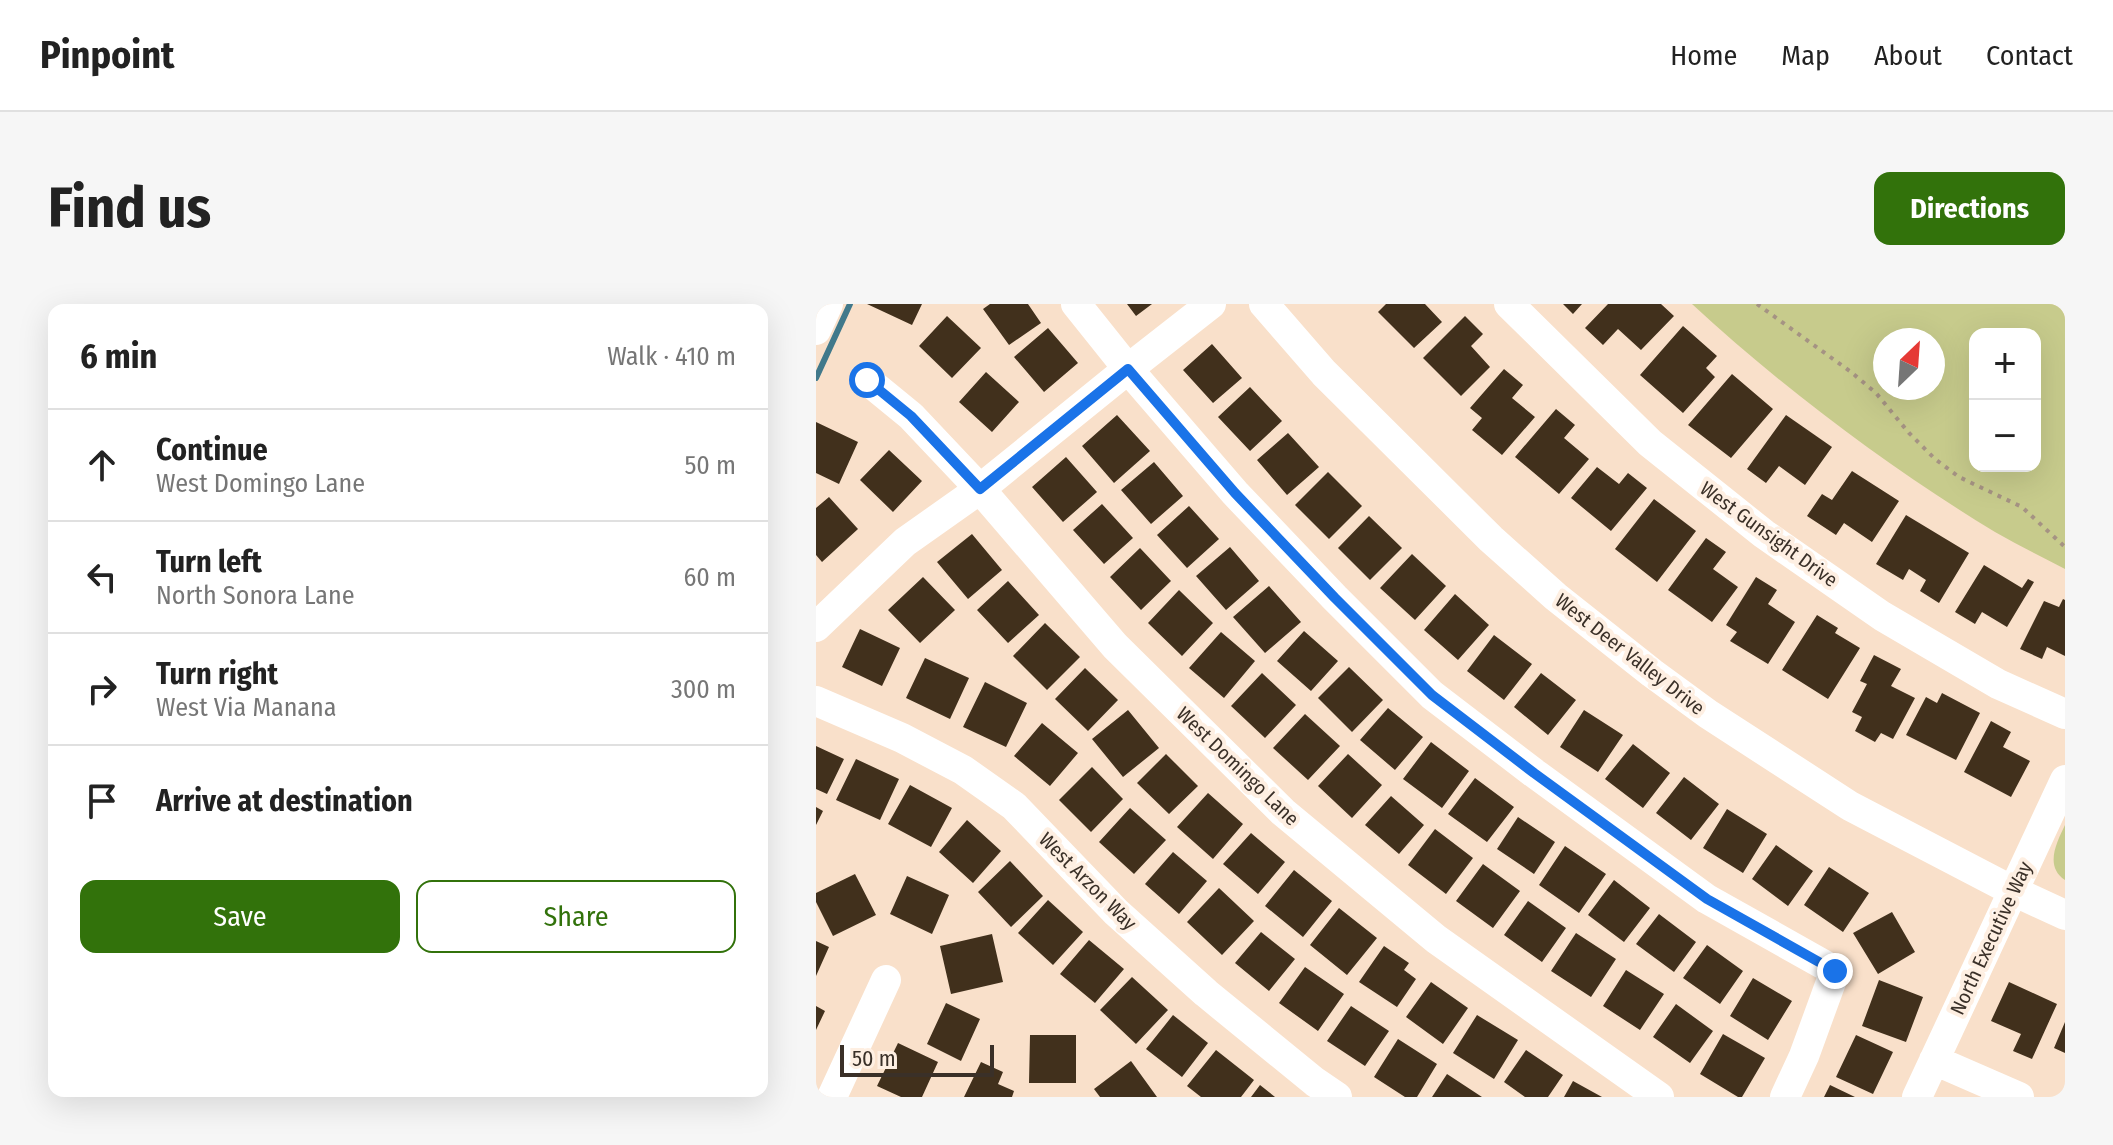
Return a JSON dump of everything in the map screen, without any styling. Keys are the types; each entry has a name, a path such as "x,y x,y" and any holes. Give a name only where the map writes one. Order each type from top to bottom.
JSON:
{"street":[{"path":"816,330 828,304"},
{"path":"1076,304 1235,493 1432,695 1707,899 1835,971 1804,1056 1785,1097"},
{"path":"816,627 905,542 980,489 1211,304"},
{"name":"West Deer Valley Drive","path":"1264,304 1324,373 1491,539 1556,597 1652,673 1708,714 1850,806 2065,915"},
{"name":"West Gunsight Drive","path":"1509,304 1650,443 1764,534 1882,616 1998,684 2065,714"},
{"name":"West Domingo Lane","path":"867,380 911,416 980,489 1115,646 1283,812 1436,939 1659,1097"},
{"name":"West Arzon Way","path":"816,701 914,744 963,770 1014,806 1116,912 1206,993 1337,1097"},
{"name":"North Executive Way","path":"1917,1097 2065,780"},
{"path":"832,1097 886,980"},
{"path":"1934,1060 2019,1097"}],"path":[{"path":"1757,304 1876,393 1935,459 1959,477 2022,507 2065,547"}],"green space":[{"path":"1692,304 2065,304 2065,569 1995,532 1915,481 1800,396"},
{"path":"2065,825 2065,880 2055,868 2054,854"}],"building":[{"path":"867,304 922,304 912,325"},
{"path":"990,304 1028,304 1041,323 1009,345 983,309"},
{"path":"1127,304 1152,304 1136,316"},
{"path":"1386,304 1425,304 1442,322 1414,348 1378,312"},
{"path":"1563,304 1582,304 1573,314"},
{"path":"1608,304 1661,304 1674,316 1641,350 1618,329 1603,345 1585,328"},
{"path":"947,316 981,348 952,378 919,346"},
{"path":"1465,316 1483,334 1471,346 1490,367 1461,396 1423,358"},
{"path":"1683,326 1717,356 1706,368 1715,377 1683,413 1640,375"},
{"path":"1048,328 1078,363 1044,392 1014,357"},
{"path":"1212,344 1242,378 1213,403 1183,370"},
{"path":"1504,369 1523,385 1512,398 1535,417 1502,455 1472,430 1482,418 1470,408"},
{"path":"986,372 1019,402 992,432 959,402"},
{"path":"1732,374 1773,409 1731,458 1688,425"},
{"path":"1250,387 1282,421 1250,451 1218,417"},
{"path":"1556,409 1575,425 1564,438 1589,459 1559,494 1515,457"},
{"path":"1117,415 1150,451 1114,483 1082,446"},
{"path":"1786,415 1832,447 1805,485 1779,466 1766,483 1747,469"},
{"path":"816,422 858,442 839,484 816,473"},
{"path":"1288,433 1319,467 1287,495 1257,460"},
{"path":"889,450 922,481 893,512 860,480"},
{"path":"1066,457 1097,492 1063,522 1032,487"},
{"path":"1154,462 1183,496 1151,524 1121,490"},
{"path":"1597,467 1619,484 1628,473 1647,488 1611,531 1571,498"},
{"path":"1852,471 1899,501 1872,542 1844,523 1836,535 1807,516 1822,494 1832,500"},
{"path":"1328,472 1362,506 1329,539 1295,505"},
{"path":"829,497 858,529 822,562 816,555 816,508"},
{"path":"1654,499 1696,531 1657,582 1615,549"},
{"path":"1102,504 1133,538 1104,564 1073,530"},
{"path":"1189,506 1219,539 1187,568 1157,535"},
{"path":"1906,515 1969,553 1939,603 1920,591 1926,580 1909,569 1903,580 1876,564"},
{"path":"1369,516 1402,548 1370,580 1338,548"},
{"path":"972,534 1002,570 968,599 937,562"},
{"path":"1706,538 1726,552 1713,569 1738,587 1712,622 1668,590"},
{"path":"1230,547 1259,581 1226,610 1196,576"},
{"path":"1140,548 1171,581 1141,610 1110,577"},
{"path":"1412,554 1446,586 1415,620 1380,588"},
{"path":"1984,565 2022,588 2028,579 2034,582 2007,627 1982,612 1975,624 1955,612"},
{"path":"923,577 955,610 920,643 888,610"},
{"path":"1756,577 1777,590 1768,604 1795,622 1768,664 1730,641 1737,632 1726,625"},
{"path":"1008,581 1039,615 1008,643 977,610"},
{"path":"1269,586 1301,622 1265,653 1233,617"},
{"path":"1179,590 1213,623 1182,656 1148,623"},
{"path":"1455,594 1489,625 1458,660 1424,630"},
{"path":"2063,599 2065,656 2047,647 2042,659 2020,649 2044,601 2059,607"},
{"path":"1817,615 1838,628 1835,633 1860,648 1828,699 1782,670"},
{"path":"1045,623 1080,657 1047,690 1013,656"},
{"path":"860,629 900,648 882,686 842,667"},
{"path":"1304,631 1338,661 1311,691 1277,661"},
{"path":"1221,632 1255,661 1224,698 1189,668"},
{"path":"1494,635 1532,664 1504,700 1467,671"},
{"path":"1874,655 1901,669 1891,686 1915,698 1893,739 1881,733 1875,742 1855,731 1862,717 1852,712 1867,684 1860,681"},
{"path":"925,658 969,678 950,719 906,698"},
{"path":"1349,667 1383,700 1352,732 1318,698"},
{"path":"1085,668 1118,700 1088,731 1055,699"},
{"path":"1262,673 1296,705 1265,738 1231,706"},
{"path":"1541,673 1576,700 1548,735 1514,707"},
{"path":"985,682 1027,703 1006,747 963,727"},
{"path":"1942,693 1980,713 1956,760 1906,735 1926,697 1937,703"},
{"path":"1388,708 1423,737 1395,770 1360,740"},
{"path":"1128,710 1159,748 1123,777 1092,739"},
{"path":"1584,710 1623,735 1598,772 1560,747"},
{"path":"1305,714 1340,746 1308,780 1273,748"},
{"path":"1991,721 2011,732 2003,747 2030,761 2011,797 1964,772"},
{"path":"1042,723 1078,753 1050,786 1014,756"},
{"path":"1431,742 1469,771 1442,808 1403,779"},
{"path":"1633,744 1670,773 1643,808 1605,779"},
{"path":"816,746 844,759 827,794 816,789"},
{"path":"1166,754 1198,786 1169,814 1137,783"},
{"path":"1348,754 1382,785 1352,818 1318,786"},
{"path":"856,759 899,779 880,820 836,800"},
{"path":"1092,767 1123,799 1091,832 1059,800"},
{"path":"1684,777 1719,804 1691,840 1656,813"},
{"path":"1475,778 1514,807 1487,842 1448,814"},
{"path":"910,785 952,808 931,847 888,824"},
{"path":"1208,793 1243,824 1213,859 1177,827"},
{"path":"1391,796 1424,825 1399,854 1365,825"},
{"path":"816,807 823,811 816,825"},
{"path":"1130,808 1166,840 1134,874 1099,842"},
{"path":"1727,809 1767,834 1743,873 1703,848"},
{"path":"1518,817 1555,842 1534,874 1497,849"},
{"path":"967,820 1001,851 973,883 939,852"},
{"path":"1435,829 1473,858 1446,894 1408,865"},
{"path":"1251,833 1285,862 1258,894 1223,864"},
{"path":"1776,845 1813,871 1788,906 1752,879"},
{"path":"1565,846 1606,874 1579,913 1539,885"},
{"path":"1173,852 1207,881 1179,914 1145,884"},
{"path":"1010,861 1043,896 1011,927 978,892"},
{"path":"1483,864 1520,891 1493,928 1456,901"},
{"path":"1829,867 1869,893 1843,932 1804,905"},
{"path":"1294,870 1332,901 1303,937 1265,906"},
{"path":"855,874 876,915 833,936 816,902 816,893"},
{"path":"907,876 949,895 932,934 890,914"},
{"path":"1614,880 1650,908 1624,942 1588,915"},
{"path":"1219,888 1254,921 1222,955 1187,922"},
{"path":"1048,900 1083,932 1053,965 1018,933"},
{"path":"1528,901 1566,928 1542,962 1504,935"},
{"path":"1339,908 1377,938 1347,975 1310,945"},
{"path":"1892,912 1915,952 1878,974 1853,933"},
{"path":"1659,914 1696,942 1674,972 1636,944"},
{"path":"1261,932 1295,959 1269,991 1235,963"},
{"path":"1576,933 1616,959 1591,997 1551,971"},
{"path":"992,934 1003,982 951,994 940,946"},
{"path":"1089,940 1124,969 1095,1003 1060,974"},
{"path":"816,941 829,947 816,976"},
{"path":"1707,945 1743,971 1720,1004 1683,978"},
{"path":"1384,946 1409,963 1404,970 1416,979 1397,1007 1359,982"},
{"path":"1305,967 1344,994 1318,1031 1279,1003"},
{"path":"1626,970 1664,994 1640,1030 1603,1006"},
{"path":"1132,977 1168,1010 1136,1044 1100,1010"},
{"path":"1753,978 1792,1001 1768,1040 1730,1016"},
{"path":"1879,980 1923,997 1906,1042 1862,1026"},
{"path":"1431,982 1468,1008 1443,1044 1406,1017"},
{"path":"2009,982 2057,1004 2032,1059 2013,1051 2021,1034 1991,1021"},
{"path":"946,1003 980,1019 961,1061 927,1044"},
{"path":"1676,1004 1713,1031 1690,1063 1653,1037"},
{"path":"816,1006 825,1011 816,1030"},
{"path":"1351,1006 1389,1031 1365,1066 1327,1041"},
{"path":"1173,1015 1208,1043 1182,1077 1146,1049"},
{"path":"1477,1015 1518,1040 1494,1079 1453,1053"},
{"path":"2065,1022 2065,1053 2054,1048"},
{"path":"1723,1034 1765,1058 1742,1097 1700,1074"},
{"path":"1030,1035 1076,1035 1076,1083 1029,1083"},
{"path":"1856,1035 1893,1052 1873,1094 1836,1077"},
{"path":"1398,1039 1437,1064 1417,1097 1405,1097 1374,1077"},
{"path":"898,1043 938,1062 922,1097 901,1097 877,1086"},
{"path":"1216,1050 1254,1080 1241,1097 1201,1097 1187,1086"},
{"path":"1526,1050 1563,1075 1548,1097 1525,1097 1504,1082"},
{"path":"1131,1061 1157,1097 1100,1097 1094,1089"},
{"path":"981,1062 1003,1072 998,1084 1014,1091 1012,1097 964,1097"},
{"path":"1447,1074 1482,1097 1432,1097"},
{"path":"1573,1081 1602,1097 1564,1097"},
{"path":"1260,1085 1275,1097 1251,1097"},
{"path":"1830,1085 1855,1097 1824,1097"}],"waterway":[{"path":"816,378 850,304"}],"route":[{"path":"867,380 911,416 980,489 1128,369 1235,493 1432,695 1707,899 1835,971"}]}
